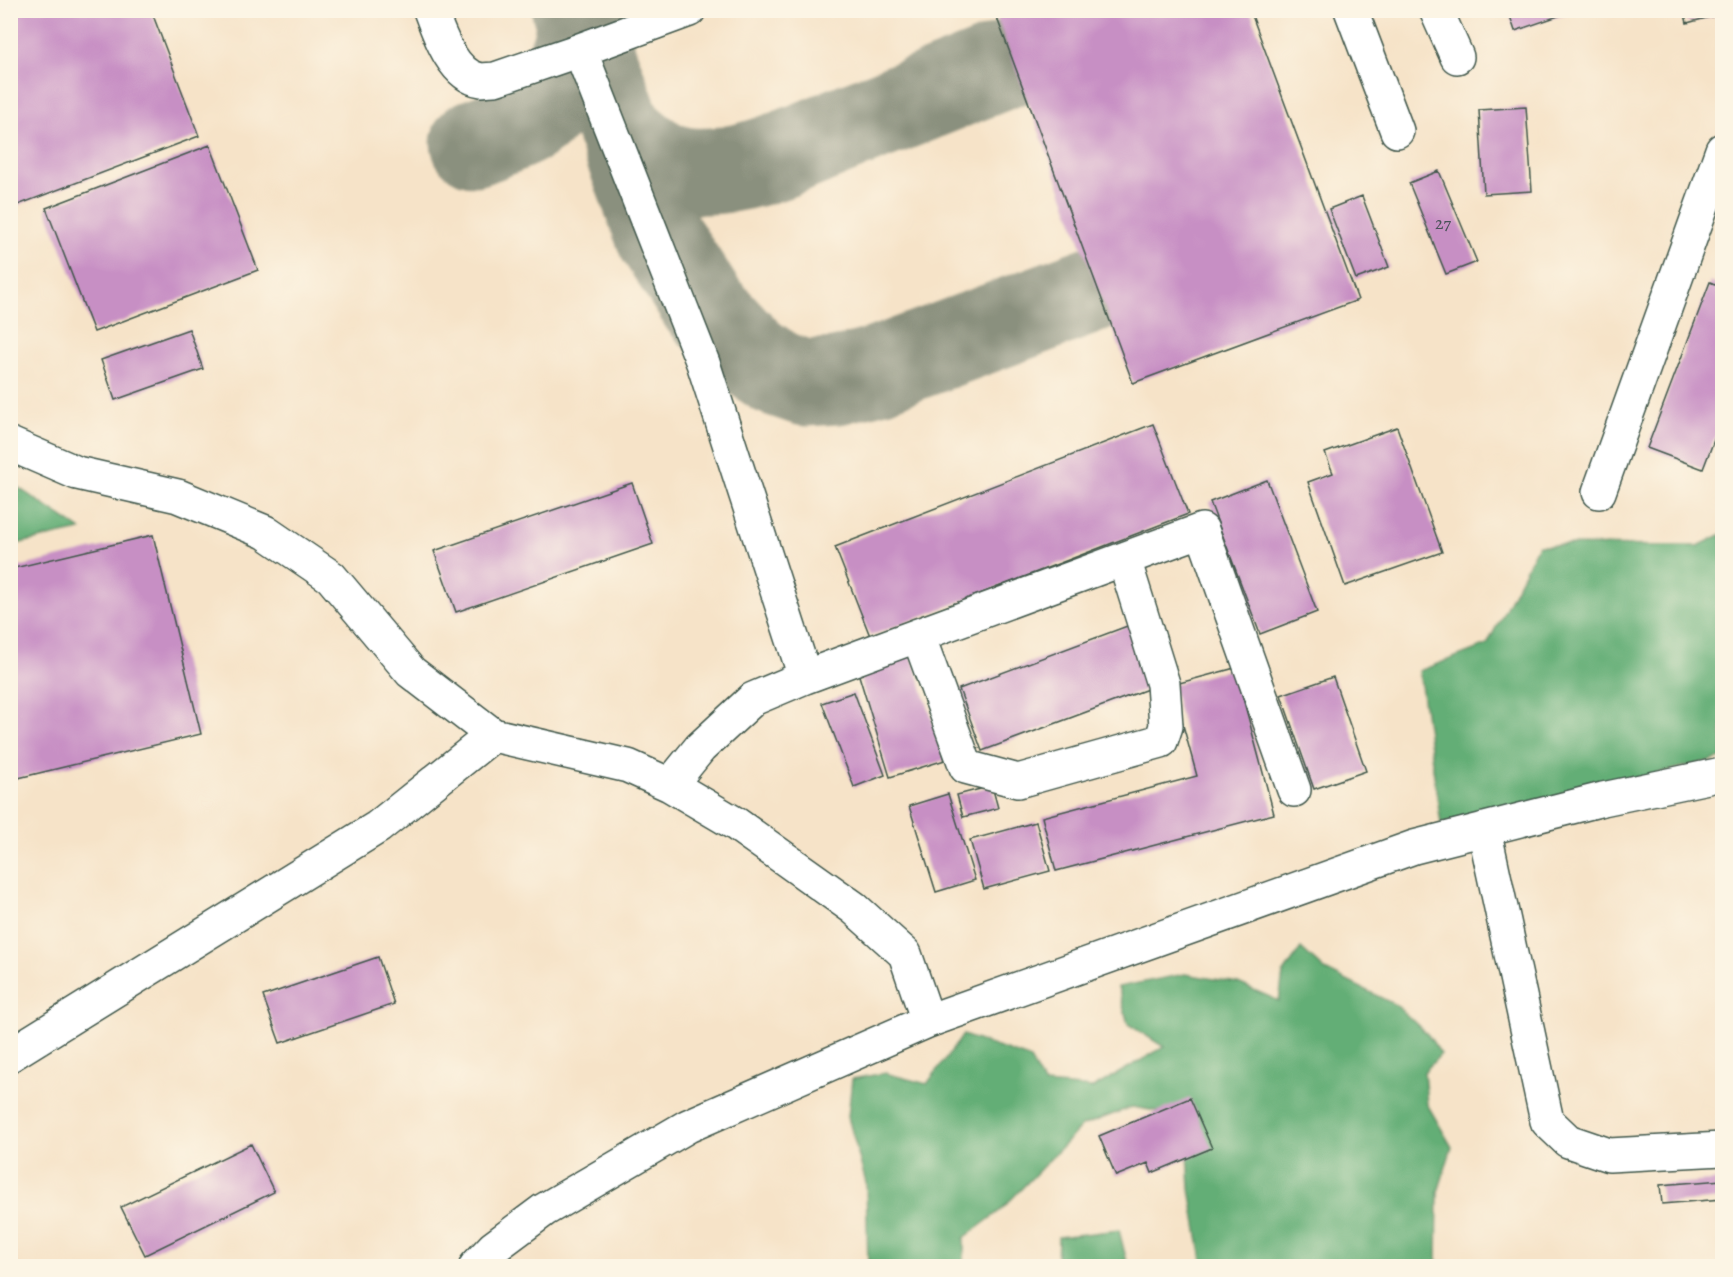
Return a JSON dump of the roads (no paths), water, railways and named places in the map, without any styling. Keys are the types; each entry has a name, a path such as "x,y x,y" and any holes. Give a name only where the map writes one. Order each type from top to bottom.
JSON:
{"lane":[{"path":"430,10 438,31 456,64 467,74 481,80 495,79 689,10"},
{"path":"1352,10 1397,131"},
{"path":"1436,10 1457,57"},
{"path":"580,50 703,363 805,677"},
{"path":"1599,492 1722,150"},
{"path":"10,444 77,473 178,496 265,532 331,577 411,672 493,735 628,766 670,785 736,824 845,902 905,954 928,1021"},
{"path":"670,785 700,748 753,699 805,677 1202,530 1294,790"},
{"path":"918,635 966,767 1018,781 1161,741 1166,726 1163,684 1124,559"},
{"path":"10,1055 378,827 493,735"},
{"path":"476,1266 493,1248 544,1210 688,1126 928,1021 1414,847 1604,799 1722,774"},
{"path":"1484,829 1547,1121 1568,1141 1609,1155 1722,1149"}]}
